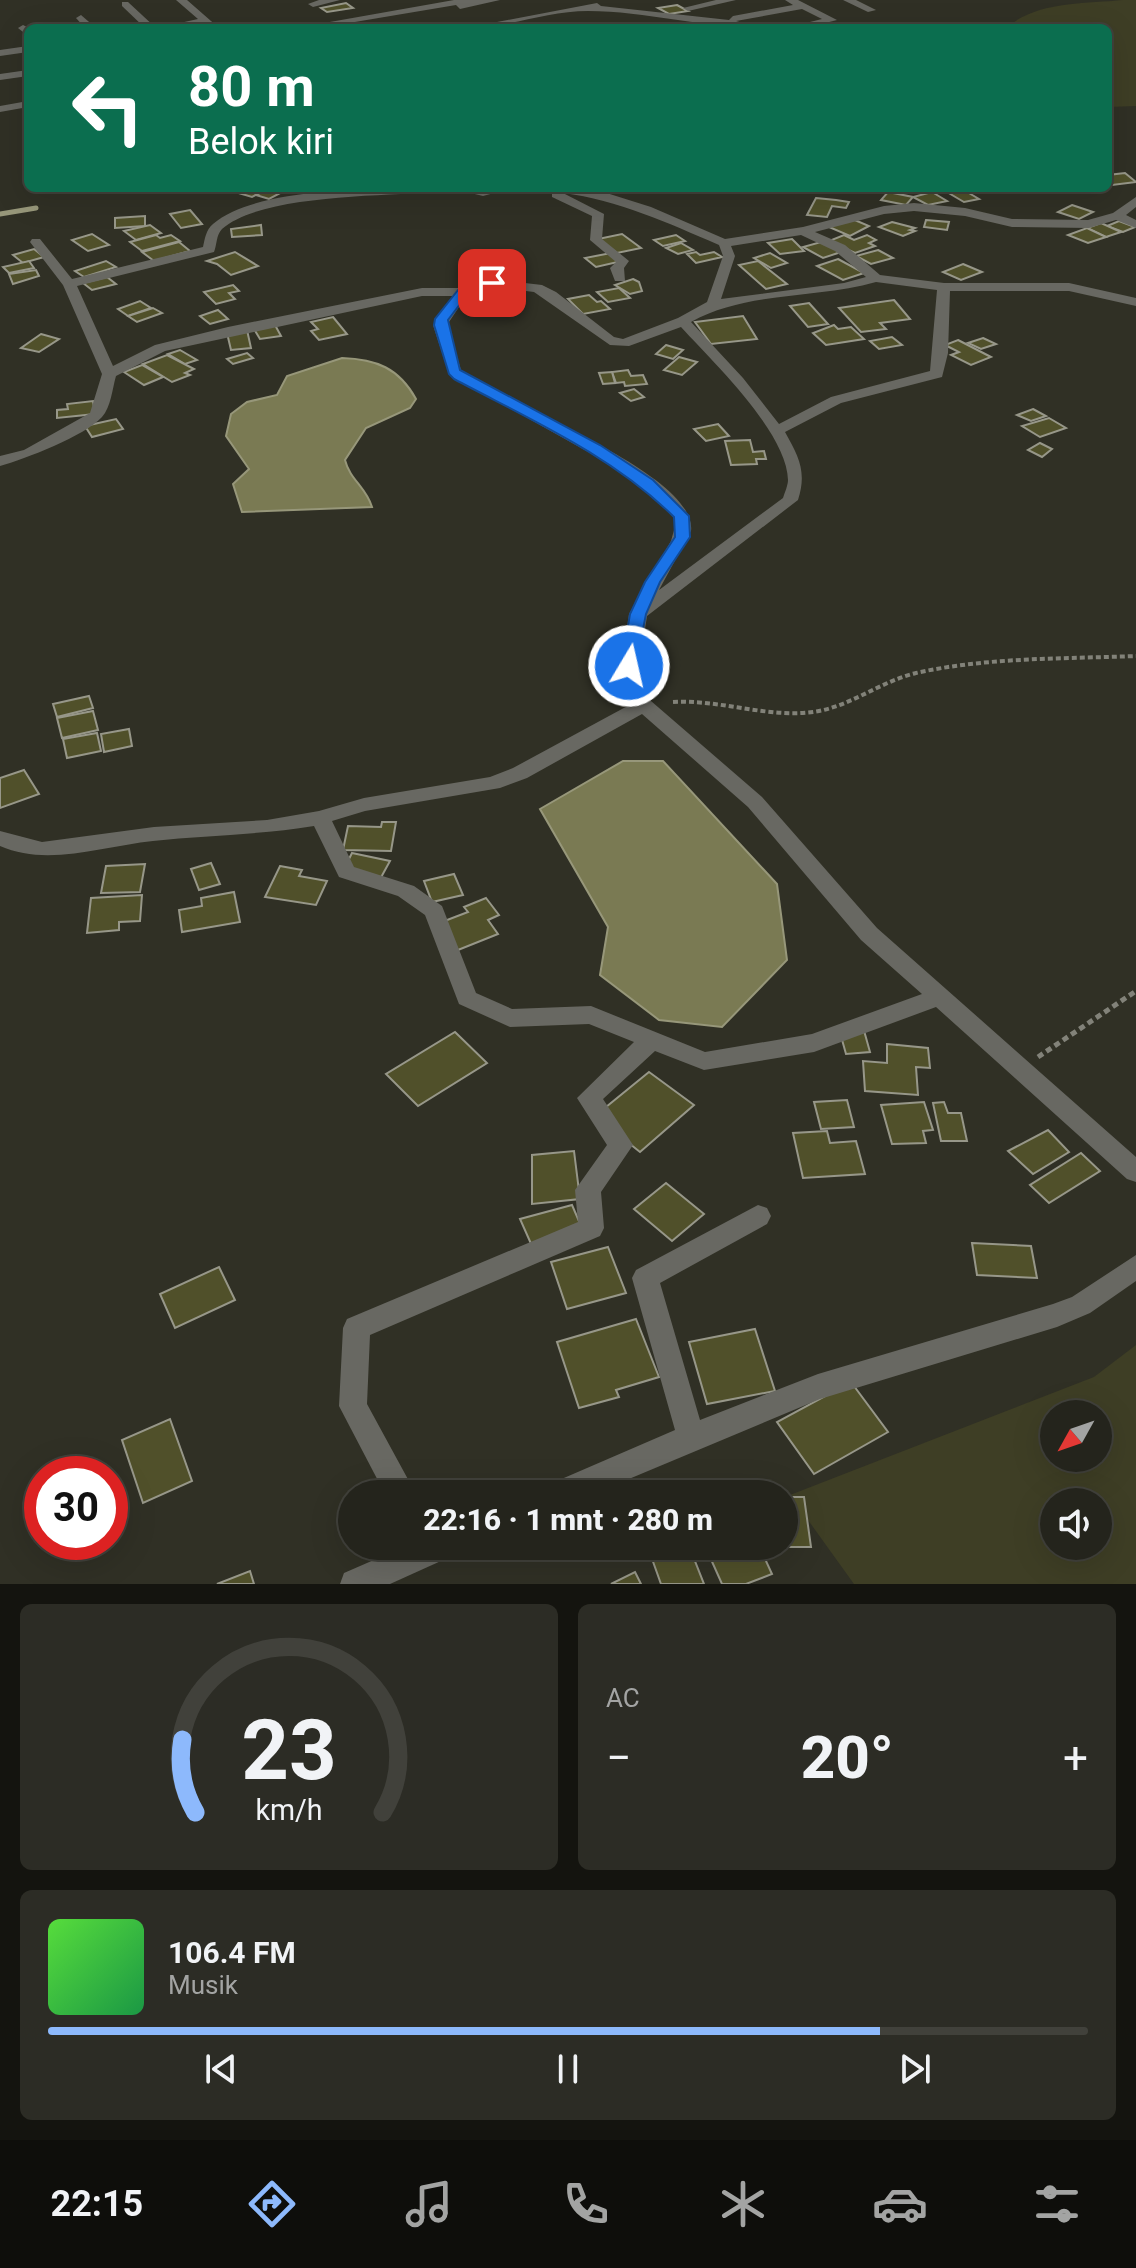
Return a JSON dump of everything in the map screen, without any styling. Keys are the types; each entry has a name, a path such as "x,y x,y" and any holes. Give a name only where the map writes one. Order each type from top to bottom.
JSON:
{"street":[{"path":"181,0 208,24"},
{"path":"313,4 335,0"},
{"path":"326,24 470,1 495,0"},
{"path":"494,24 629,0"},
{"path":"708,19 684,6 731,0"},
{"path":"790,0 832,20 812,24"},
{"path":"848,0 871,10"},
{"path":"349,24 470,1 506,22"},
{"path":"125,4 147,24"},
{"path":"723,21 804,6"},
{"path":"587,8 737,24"},
{"path":"81,18 87,24"},
{"path":"186,24 204,21"},
{"path":"0,53 24,50"},
{"path":"0,80 24,77"},
{"path":"0,109 24,105"},
{"path":"69,284 209,249 214,228 225,220 256,209 291,201 394,192"},
{"path":"554,192 596,212 599,216 594,232 596,240 623,261 617,268 620,278"},
{"path":"585,192 647,210 724,243 803,231 871,213 914,207 965,212 1012,223 1072,225 1136,209"},
{"path":"1117,216 1136,201"},
{"path":"1117,216 1136,224"},
{"path":"803,231 840,248 876,278"},
{"path":"0,461 29,453 95,416 101,407 109,374 69,284 36,242"},
{"path":"713,304 729,256 724,243"},
{"path":"109,374 160,348 228,331 422,292 462,292 492,283 537,288 616,343 629,342 683,321 713,304 845,287 876,278 944,287 1069,287 1136,302"},
{"path":"778,430 836,400 937,374 942,345 940,313 944,287"},
{"path":"462,292 440,325 454,371 595,448 648,483 681,516 682,537 653,582 638,614 628,683 644,705 755,802 869,934 1136,1172"},
{"path":"638,614 759,525 796,492 799,479 778,430 683,321"},
{"path":"0,838 16,845 42,849 154,834 267,827 320,818 364,805 508,779 644,705"},
{"path":"320,818 346,872 406,891 434,911 467,998 510,1018 591,1015 704,1061 814,1043 939,997"},
{"path":"393,1480 353,1406 357,1328 591,1228 588,1190 621,1145 589,1098 651,1040"},
{"path":"691,1437 645,1278 758,1216"},
{"path":"592,1480 818,1387 1057,1315 1081,1305 1136,1266"},
{"path":"355,1584 406,1560"}],"path":[{"path":"644,705 698,700 796,712 819,711 914,673 1018,660 1136,656"},
{"path":"1021,1069 1136,991"}],"shaded area":[{"path":"1136,0 1136,106 1112,107 1112,24 1011,24 1046,8"},
{"path":"342,358 366,360 385,367 402,380 416,399 410,408 366,428 345,460 372,507 242,512 233,484 249,469 226,436 231,414 247,402 277,395 287,376"},
{"path":"623,761 663,761 777,884 787,960 722,1027 659,1020 600,975 608,927 540,809"},
{"path":"1136,1345 1136,1584 854,1584 798,1506 798,1492 1094,1377"}],"building":[{"path":"346,3 353,8 327,12 321,8"},
{"path":"677,5 688,11 669,14 658,8"},
{"path":"1125,173 1136,182 1112,185 1112,175"},
{"path":"235,192 261,192 252,197"},
{"path":"262,192 282,192 269,199 256,195"},
{"path":"888,192 913,197 906,205 881,200"},
{"path":"932,192 947,201 928,205 913,197"},
{"path":"947,192 967,192 979,199 964,202"},
{"path":"816,198 849,202 846,208 832,206 827,217 807,215"},
{"path":"1072,205 1093,212 1079,219 1058,212"},
{"path":"190,210 202,224 181,228 170,214"},
{"path":"145,216 145,226 115,228 115,218"},
{"path":"850,218 869,226 850,236 829,227"},
{"path":"926,220 949,222 947,230 924,227"},
{"path":"1119,221 1135,227 1123,232 1107,226"},
{"path":"892,222 915,228 910,230 915,231 903,236 879,227"},
{"path":"1101,223 1121,232 1106,237 1087,228"},
{"path":"150,225 161,233 136,240 124,231"},
{"path":"261,225 262,235 232,237 231,229"},
{"path":"1087,228 1106,237 1088,243 1068,235"},
{"path":"92,234 109,245 88,251 72,240"},
{"path":"622,234 641,248 617,253 598,239"},
{"path":"156,235 160,238 171,235 180,241 142,251 130,242"},
{"path":"676,235 685,241 663,246 654,240"},
{"path":"844,235 854,240 867,235 876,240 869,243 875,246 855,253 829,241"},
{"path":"792,239 804,251 780,254 768,243"},
{"path":"179,242 190,251 154,261 142,252"},
{"path":"821,242 841,252 823,258 803,247"},
{"path":"681,243 693,250 678,254 666,248"},
{"path":"34,249 44,257 23,263 13,255"},
{"path":"878,250 893,258 871,264 856,256"},
{"path":"235,252 258,266 231,275 217,264 207,261"},
{"path":"696,252 700,255 714,252 722,257 696,263 687,254"},
{"path":"611,253 622,261 596,267 585,258"},
{"path":"770,253 787,263 771,268 754,258"},
{"path":"838,259 864,273 843,280 817,266"},
{"path":"29,261 34,268 9,273 3,267"},
{"path":"106,261 116,267 84,277 75,271"},
{"path":"758,261 787,284 766,289 739,265"},
{"path":"963,264 982,272 961,280 943,272"},
{"path":"36,270 39,276 13,284 9,274"},
{"path":"107,277 116,284 92,290 83,283"},
{"path":"633,279 639,282 642,291 630,294 615,285"},
{"path":"233,285 239,291 229,293 235,299 216,304 204,292"},
{"path":"619,288 630,298 608,302 597,292"},
{"path":"589,295 610,309 583,314 568,299"},
{"path":"894,300 910,319 880,323 886,329 861,332 839,308"},
{"path":"140,301 151,308 128,316 118,309"},
{"path":"809,303 828,324 808,327 790,306"},
{"path":"153,308 162,313 137,322 128,316"},
{"path":"218,310 228,319 210,324 200,316"},
{"path":"743,316 757,339 711,344 695,322"},
{"path":"333,317 347,334 319,340 311,331 318,329 311,322"},
{"path":"275,325 281,336 260,339 254,329"},
{"path":"834,325 838,329 851,327 864,339 826,345 813,333"},
{"path":"247,330 251,348 231,350 227,333"},
{"path":"41,334 59,339 39,352 21,348"},
{"path":"892,337 902,345 879,349 870,341"},
{"path":"983,338 996,344 981,349 968,343"},
{"path":"958,340 991,357 971,365 951,355 959,352 945,345"},
{"path":"666,345 683,350 673,359 656,354"},
{"path":"180,350 197,360 185,364 168,354"},
{"path":"247,353 253,358 233,364 227,359"},
{"path":"167,355 194,369 185,373 190,375 172,382 143,364"},
{"path":"679,357 697,362 682,375 664,370"},
{"path":"142,365 163,377 144,385 124,372"},
{"path":"628,370 631,376 643,375 647,384 625,386 624,382 616,383 612,372"},
{"path":"612,372 615,383 603,384 599,373"},
{"path":"634,389 644,397 631,401 620,393"},
{"path":"93,401 95,414 57,418 57,410 68,409 67,404"},
{"path":"1033,409 1046,416 1031,421 1017,415"},
{"path":"1049,418 1066,428 1040,437 1022,426"},
{"path":"116,419 123,429 92,437 85,426"},
{"path":"718,424 729,436 706,441 694,429"},
{"path":"750,440 753,452 764,451 766,459 756,459 757,464 731,465 725,441"},
{"path":"1040,443 1052,449 1042,457 1028,450"},
{"path":"89,696 93,708 57,717 53,704"},
{"path":"93,711 98,730 62,738 57,718"},
{"path":"129,729 132,746 104,752 101,734"},
{"path":"97,733 101,751 67,758 63,739"},
{"path":"24,770 39,794 0,808 0,778"},
{"path":"382,822 396,822 391,851 343,850 348,826 381,827"},
{"path":"352,853 390,861 379,881 342,873"},
{"path":"211,863 220,884 199,890 191,869"},
{"path":"145,864 140,892 101,893 106,866"},
{"path":"280,866 302,870 299,876 327,881 316,905 265,897"},
{"path":"454,874 463,895 432,902 424,881"},
{"path":"234,892 240,922 182,932 179,910 202,906 201,898"},
{"path":"142,895 140,921 119,922 119,930 87,933 91,898"},
{"path":"486,898 499,915 488,920 498,934 453,952 434,925 468,912 464,907"},
{"path":"863,1027 870,1052 846,1054 839,1029"},
{"path":"455,1032 487,1063 418,1106 386,1074"},
{"path":"887,1044 928,1048 930,1068 916,1067 918,1095 865,1091 863,1061 887,1063"},
{"path":"649,1072 694,1105 640,1152 595,1116"},
{"path":"847,1100 854,1127 821,1129 814,1102"},
{"path":"924,1102 933,1130 923,1131 926,1143 892,1144 881,1105"},
{"path":"944,1102 948,1113 961,1113 967,1141 941,1141 933,1103"},
{"path":"1048,1130 1069,1152 1033,1174 1008,1151"},
{"path":"827,1131 830,1143 856,1141 865,1174 803,1178 793,1133"},
{"path":"574,1151 580,1199 532,1204 532,1155"},
{"path":"1081,1153 1100,1171 1049,1203 1030,1185"},
{"path":"666,1183 704,1214 672,1241 634,1209"},
{"path":"572,1205 582,1228 536,1255 520,1219"},
{"path":"972,1243 1031,1246 1037,1278 977,1275"},
{"path":"608,1247 626,1293 567,1309 551,1262"},
{"path":"219,1267 235,1300 175,1328 160,1294"},
{"path":"636,1319 659,1377 616,1390 619,1397 579,1408 557,1342"},
{"path":"755,1329 775,1391 707,1404 689,1342"},
{"path":"851,1382 888,1432 814,1474 777,1422"},
{"path":"170,1419 192,1481 143,1503 122,1440"},
{"path":"798,1497 804,1497 811,1547 798,1547"},
{"path":"652,1560 695,1560 704,1584 661,1584"},
{"path":"711,1560 766,1560 772,1574 746,1584 722,1584"},
{"path":"250,1571 254,1584 217,1584"},
{"path":"635,1572 641,1584 611,1584"}],"waterway":[{"path":"0,214 36,208"}],"route":[{"path":"492,283 462,292 441,319 440,325 454,371 595,448 648,483 671,502 684,524 682,537 653,582 638,614 629,666"}]}
